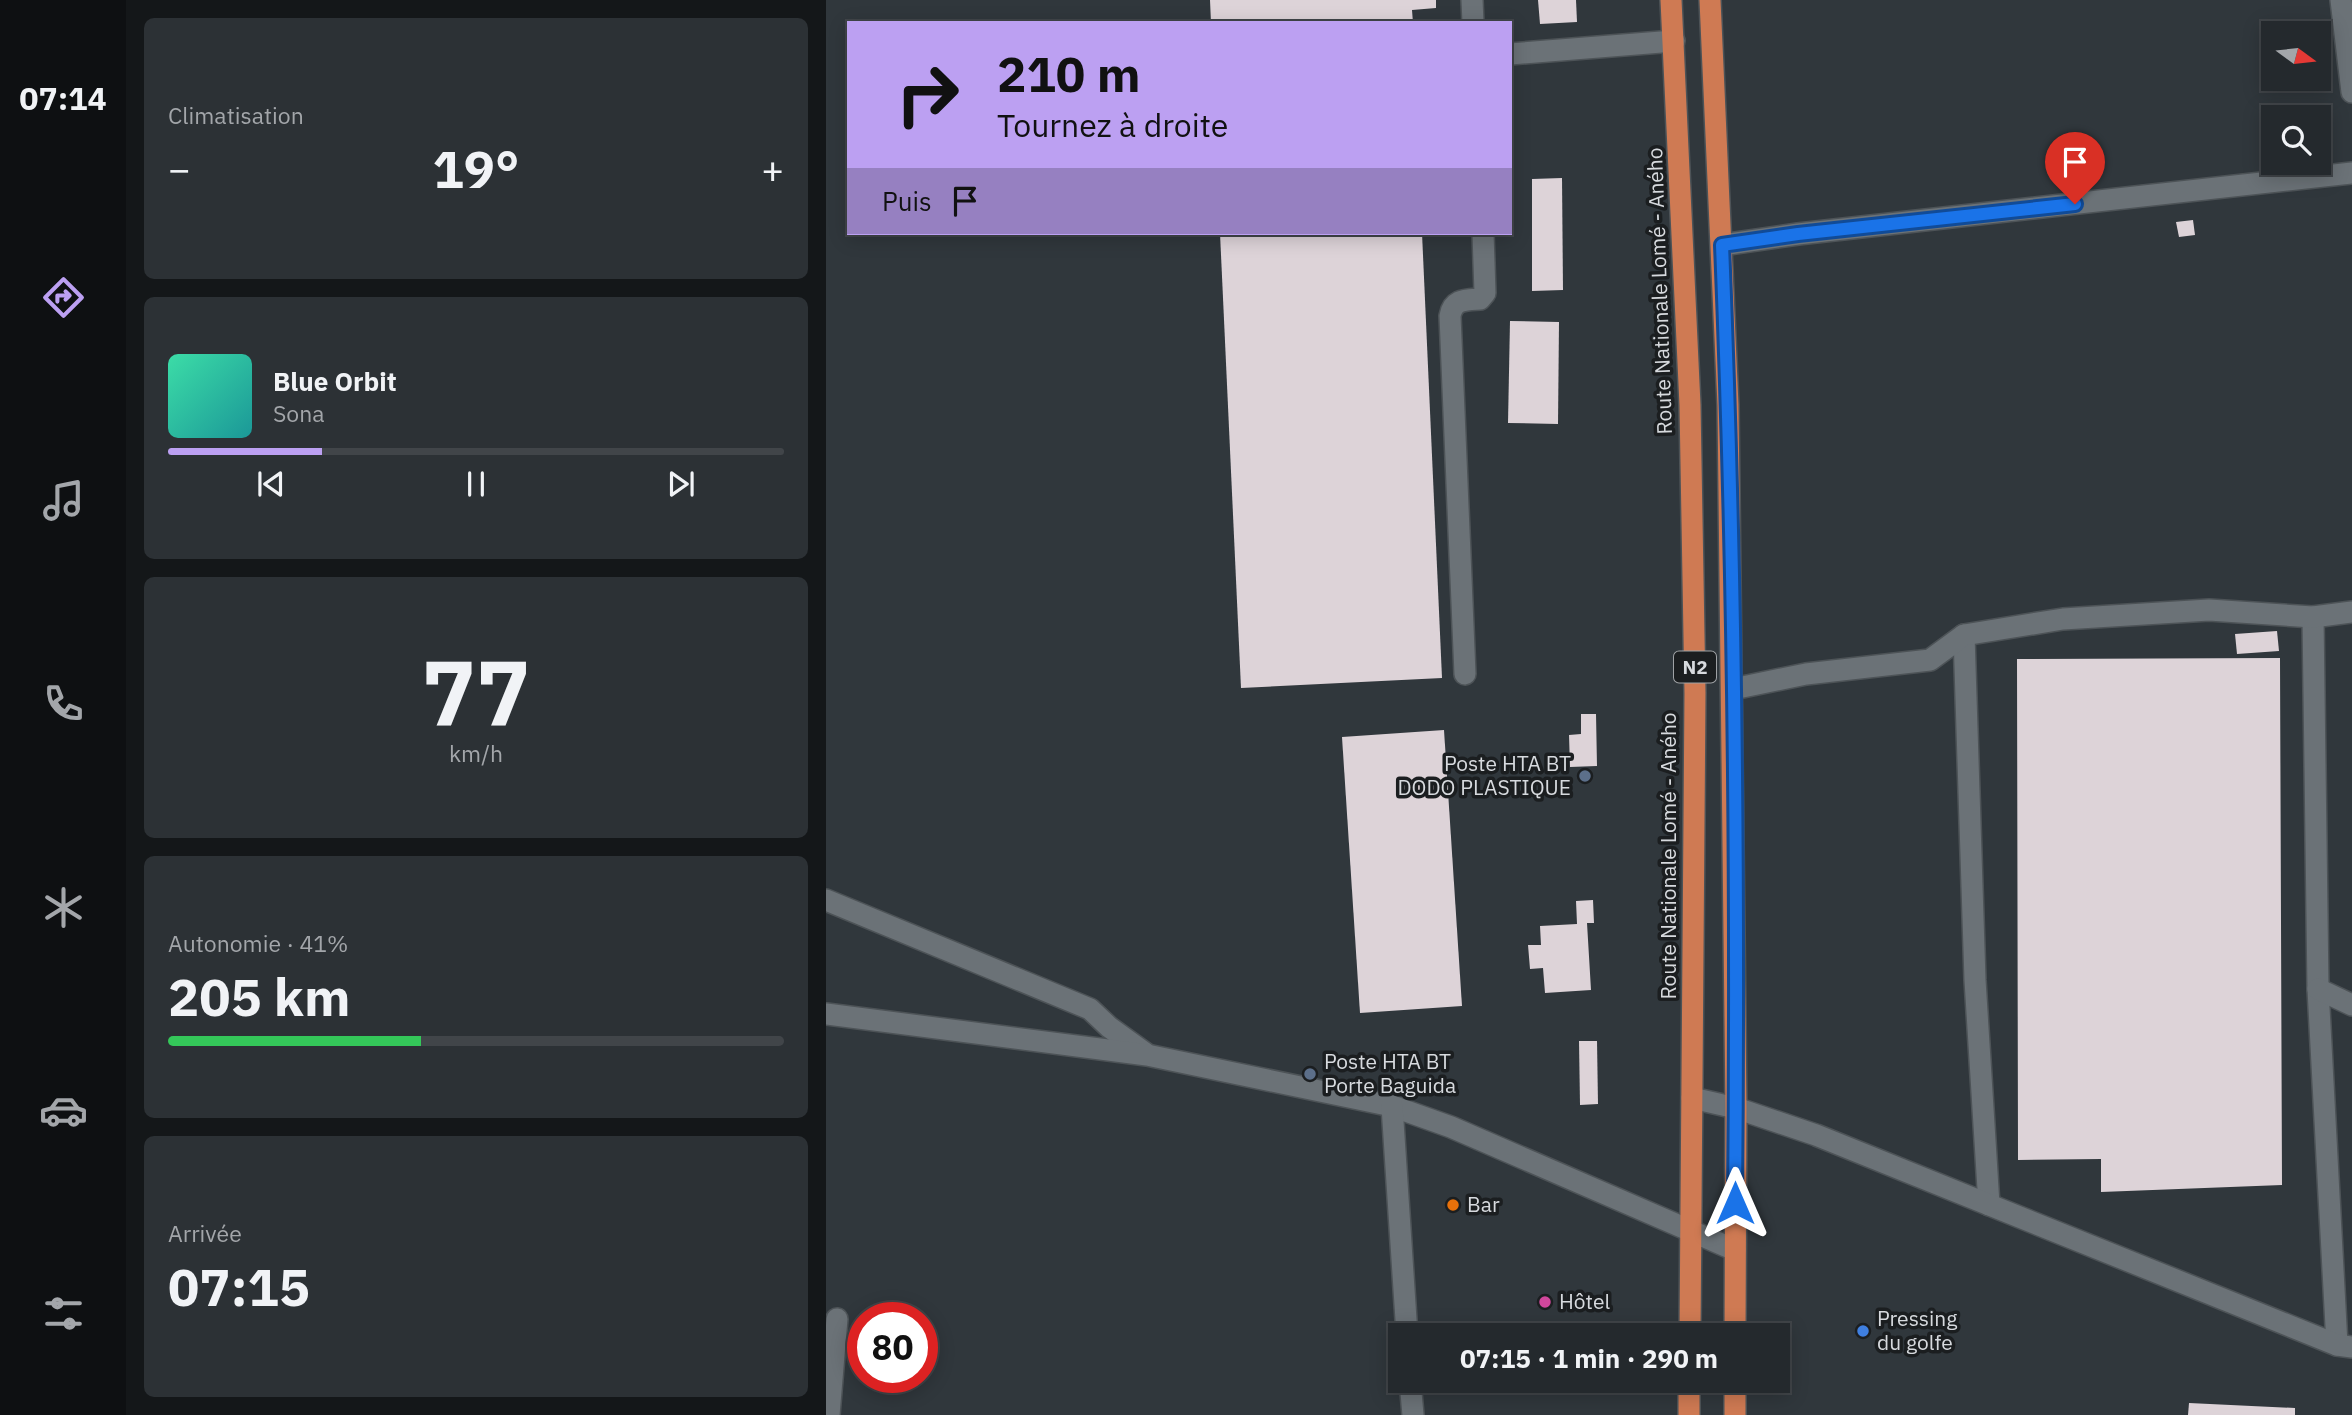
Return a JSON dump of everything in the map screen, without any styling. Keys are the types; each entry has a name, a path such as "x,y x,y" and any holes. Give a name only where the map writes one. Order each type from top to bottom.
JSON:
{"highway":[{"name":"Route Nationale Lomé - Aného","path":"1671,0 1690,405 1695,693 1690,1323"},
{"name":"N2","path":"1710,0 1728,405 1733,689 1735,1323"},
{"path":"1689,1393 1689,1415"},
{"path":"1735,1393 1735,1415"}],"street":[{"path":"1472,0 1473,21"},
{"path":"2341,0 2352,92"},
{"path":"1512,54 1674,41"},
{"path":"1722,245 1798,234 2352,173"},
{"path":"1465,674 1450,316 1452,307 1459,301 1480,299 1485,293 1483,235"},
{"path":"1733,689 1806,674 1930,660 1964,635 2063,619 2209,610 2313,617 2352,612"},
{"path":"1692,1098 1736,1108 1816,1135 2344,1346 2318,989 2313,617"},
{"path":"1964,635 1975,980 1989,1205"},
{"path":"826,900 1090,1009 1147,1055"},
{"path":"2318,989 2352,1005"},
{"path":"826,1014 1147,1055 1392,1106 1451,1127 1735,1250"},
{"path":"1392,1106 1406,1323"},
{"path":"829,1415 837,1319"},
{"path":"1411,1393 1413,1415"}],"building":[{"path":"1210,0 1436,0 1436,8 1412,10 1413,21 1211,21"},
{"path":"1538,0 1576,0 1577,22 1540,24"},
{"path":"1562,178 1563,290 1532,291 1532,179"},
{"path":"2193,220 2195,235 2179,237 2176,222"},
{"path":"1220,235 1422,235 1442,678 1241,688"},
{"path":"1510,321 1559,322 1558,424 1508,423"},
{"path":"2277,631 2279,651 2237,654 2235,634"},
{"path":"2280,658 2282,1185 2101,1192 2101,1159 2018,1160 2017,659"},
{"path":"1581,714 1596,714 1597,766 1570,767 1569,735 1581,734"},
{"path":"1444,730 1462,1006 1360,1013 1342,737"},
{"path":"1593,900 1594,923 1587,923 1591,990 1545,993 1543,968 1530,969 1528,945 1541,945 1540,926 1577,924 1576,901"},
{"path":"1579,1041 1597,1041 1598,1104 1580,1105"},
{"path":"2189,1403 2295,1408 2295,1415 2188,1415"}],"place":[{"name":"Poste HTA BT DODO PLASTIQUE","path":"1585,776"},
{"name":"Poste HTA BT Porte Baguida","path":"1310,1074"},
{"name":"Bar","path":"1453,1205"},
{"name":"Hôtel","path":"1545,1302"},
{"name":"Pressing du golfe","path":"1863,1331"}],"route":[{"path":"1735,1203 1732,637 1722,245 1798,234 2075,204"}]}
